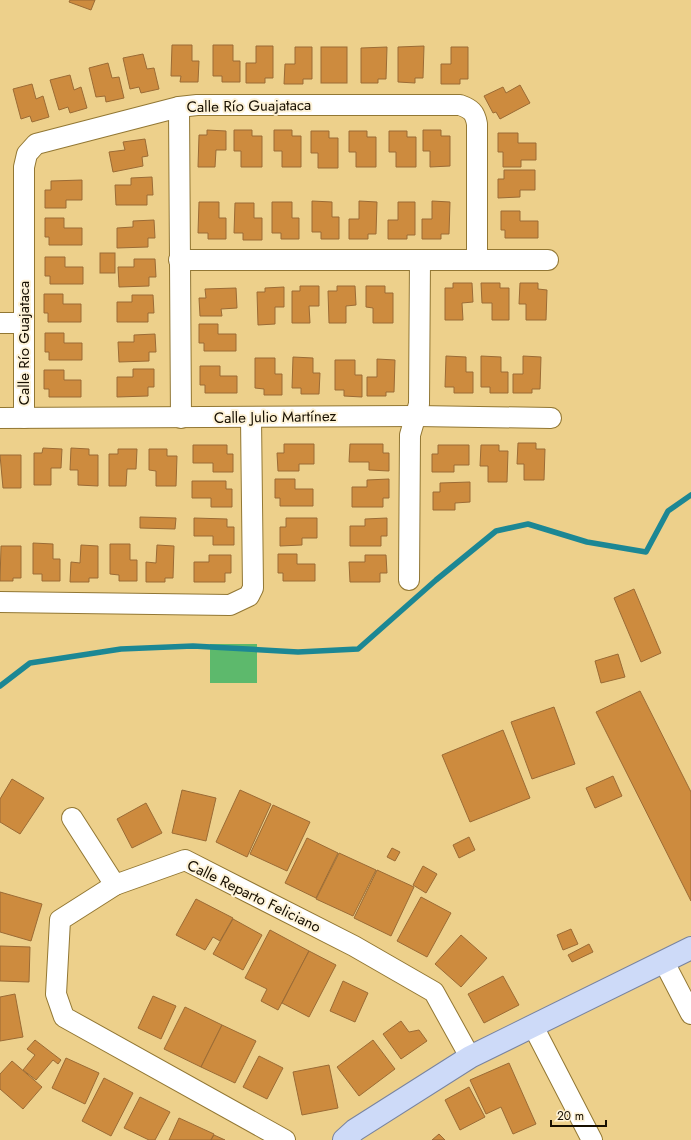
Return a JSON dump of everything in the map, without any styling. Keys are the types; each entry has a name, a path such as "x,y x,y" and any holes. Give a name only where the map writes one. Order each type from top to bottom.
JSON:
{"main road":[{"path":"344,1140 355,1130 470,1057 691,948"}],"street":[{"name":"Calle Río Guajataca","path":"24,418 24,167 27,154 36,144 179,107 197,105 460,105 470,108 475,115 477,124 477,260"},
{"path":"179,107 181,418"},
{"path":"179,260 548,260"},
{"path":"409,580 410,435 417,416 419,404 420,260"},
{"path":"0,323 23,323"},
{"name":"Calle Julio Martínez","path":"0,418 251,418 417,416 551,418"},
{"path":"0,602 230,605 249,596 253,588 251,418"},
{"path":"72,818 115,885"},
{"name":"Calle Reparto Feliciano","path":"284,1140 64,1017 56,994 60,920 115,885 185,860 354,946 434,992 470,1057"},
{"path":"664,962 691,1014"},
{"path":"533,1026 592,1140"}],"green space":[{"path":"210,644 257,644 257,683 210,683"}],"building":[{"path":"70,0 95,0 91,10 69,2"},
{"path":"172,45 192,45 192,61 199,61 198,82 180,82 181,76 171,76"},
{"path":"213,45 233,45 233,61 240,61 240,82 222,82 222,76 213,76"},
{"path":"256,46 273,46 273,78 265,78 265,83 246,83 246,63 256,63"},
{"path":"424,46 423,78 415,78 415,83 398,82 398,47"},
{"path":"295,47 312,47 312,79 303,79 303,84 284,84 285,64 295,64"},
{"path":"321,47 347,47 347,83 321,83"},
{"path":"387,47 386,79 378,79 378,83 361,83 361,48"},
{"path":"451,47 468,47 468,79 460,79 460,84 441,84 441,64 451,64"},
{"path":"143,54 147,69 154,68 159,89 141,93 139,87 130,89 123,58"},
{"path":"108,63 112,78 119,77 124,98 106,102 105,96 96,97 89,68"},
{"path":"70,75 74,90 81,87 87,108 70,113 68,107 59,110 50,80"},
{"path":"32,84 36,99 43,96 49,117 32,122 30,116 21,119 13,89"},
{"path":"520,85 530,103 500,119 496,112 493,113 484,96 503,87 506,93"},
{"path":"207,130 226,131 226,150 216,150 215,167 198,167 199,135 207,135"},
{"path":"234,130 252,130 252,136 262,136 262,167 241,167 241,151 234,151"},
{"path":"274,130 292,130 292,136 301,136 301,167 282,167 282,151 274,151"},
{"path":"423,130 441,130 441,136 450,136 450,166 430,167 430,151 423,151"},
{"path":"311,131 329,131 329,138 338,138 338,168 318,168 318,153 311,153"},
{"path":"349,131 367,131 367,137 376,137 376,167 356,167 356,152 349,152"},
{"path":"389,131 407,131 407,137 416,137 416,167 396,167 396,152 389,152"},
{"path":"498,133 518,133 518,143 536,143 536,160 521,160 521,167 503,167 503,152 498,152"},
{"path":"145,139 148,156 142,157 143,166 113,172 109,152 125,150 123,142"},
{"path":"504,170 535,170 535,190 520,190 520,197 498,198 498,179 504,179"},
{"path":"152,177 153,195 147,195 147,205 116,205 115,185 131,185 131,178"},
{"path":"82,180 82,200 66,200 66,208 45,208 45,190 51,190 51,181"},
{"path":"312,201 332,202 332,217 339,217 339,239 321,239 321,232 312,232"},
{"path":"359,201 377,202 376,234 368,234 368,239 349,239 349,219 359,219"},
{"path":"432,201 450,202 449,234 441,234 441,239 422,239 422,219 432,219"},
{"path":"199,202 219,202 219,218 226,218 226,239 208,239 208,233 198,233"},
{"path":"272,202 292,202 292,218 299,218 299,239 281,239 281,233 272,233"},
{"path":"398,202 415,202 415,235 407,235 407,239 388,239 388,220 398,220"},
{"path":"235,203 254,203 254,218 262,218 262,240 243,240 243,233 234,233"},
{"path":"501,211 520,211 520,221 538,221 538,238 505,238 505,230 501,230"},
{"path":"45,218 64,218 64,228 82,228 82,245 49,245 49,237 45,237"},
{"path":"154,220 155,238 148,238 148,247 117,248 117,228 133,227 133,221"},
{"path":"100,253 115,253 115,273 100,273"},
{"path":"45,257 65,257 65,267 83,267 83,284 50,284 50,276 45,276"},
{"path":"134,259 155,259 156,277 149,277 149,286 119,287 118,267 134,267"},
{"path":"453,283 472,283 473,302 462,303 463,320 445,320 445,288 453,288"},
{"path":"481,283 500,283 500,288 509,288 509,320 492,320 492,303 482,303"},
{"path":"520,283 538,283 538,289 547,290 546,320 526,320 526,304 519,304"},
{"path":"300,286 319,286 319,306 309,306 310,323 292,323 292,291 300,291"},
{"path":"337,286 355,286 356,305 346,306 346,323 329,323 328,291 337,291"},
{"path":"366,286 385,286 385,293 393,293 393,323 373,323 373,308 366,307"},
{"path":"284,287 284,307 275,307 275,324 258,325 257,292 265,292 265,288"},
{"path":"236,288 237,308 221,309 222,316 200,316 199,298 206,298 205,289"},
{"path":"44,294 63,294 63,304 81,304 81,322 48,322 48,313 44,313"},
{"path":"132,295 153,295 154,313 148,313 148,322 117,322 117,302 132,302"},
{"path":"199,324 218,324 218,334 236,334 236,351 204,351 204,343 199,343"},
{"path":"45,333 64,333 64,343 82,343 82,360 49,360 49,352 45,352"},
{"path":"155,334 156,352 149,352 149,361 119,362 118,342 134,342 134,335"},
{"path":"446,356 466,357 466,372 473,372 473,393 454,393 454,387 445,387"},
{"path":"481,356 501,357 501,372 508,372 508,393 490,393 490,387 481,387"},
{"path":"523,356 541,357 540,389 532,389 532,393 513,393 513,374 523,374"},
{"path":"293,357 313,358 313,373 320,373 319,394 301,394 301,388 292,388"},
{"path":"255,358 275,358 275,374 282,374 282,395 264,395 264,389 255,388"},
{"path":"377,359 395,360 394,392 386,392 386,396 367,396 367,377 377,377"},
{"path":"335,360 355,360 355,375 362,375 362,397 344,396 344,390 335,390"},
{"path":"200,366 220,366 220,376 237,376 237,393 205,393 205,385 200,385"},
{"path":"133,369 154,369 154,387 148,387 148,396 117,397 117,377 133,377"},
{"path":"44,370 64,370 64,380 81,380 81,397 49,397 49,389 44,389"},
{"path":"518,443 536,443 536,449 545,449 544,480 524,480 524,464 517,464"},
{"path":"284,444 314,444 314,464 299,464 299,471 278,471 277,453 284,453"},
{"path":"350,444 383,444 383,453 389,453 389,471 369,470 369,462 349,462"},
{"path":"193,445 227,445 227,454 233,454 233,472 213,472 213,463 193,463"},
{"path":"438,445 469,445 469,465 454,465 454,472 432,472 432,454 438,454"},
{"path":"481,445 499,445 499,451 508,451 507,482 488,482 488,466 480,466"},
{"path":"43,448 62,449 61,468 51,468 51,485 34,485 34,453 42,453"},
{"path":"71,448 89,449 89,455 98,455 98,486 78,485 78,470 70,470"},
{"path":"118,449 137,449 136,469 127,469 126,486 109,486 109,454 118,454"},
{"path":"149,449 167,449 167,456 177,456 176,486 156,486 156,471 149,470"},
{"path":"0,455 21,455 21,488 3,488"},
{"path":"275,479 295,479 295,489 313,489 313,506 280,506 280,498 275,498"},
{"path":"389,479 389,498 383,498 383,507 352,507 352,487 367,487 367,480"},
{"path":"192,481 226,481 226,489 232,489 232,507 211,507 211,498 192,498"},
{"path":"470,482 470,502 455,503 455,510 433,510 433,492 440,492 440,483"},
{"path":"140,517 176,518 175,529 140,528"},
{"path":"194,518 227,519 227,527 234,527 234,545 213,545 213,536 194,536"},
{"path":"286,518 317,518 317,538 302,538 302,545 280,546 280,527 286,527"},
{"path":"387,518 387,536 381,536 381,546 350,546 350,526 365,526 365,519"},
{"path":"33,543 53,544 53,559 60,559 60,581 42,581 42,574 33,574"},
{"path":"110,544 130,544 130,560 137,560 137,581 119,581 119,575 110,574"},
{"path":"81,545 98,546 98,578 89,578 89,582 70,582 71,562 80,563"},
{"path":"157,545 174,546 173,578 165,578 165,582 146,582 146,562 156,563"},
{"path":"1,546 21,546 21,578 13,578 13,581 0,581"},
{"path":"278,554 297,554 297,564 315,564 315,581 283,581 283,573 278,573"},
{"path":"209,555 231,555 231,573 225,573 225,582 194,582 194,562 209,562"},
{"path":"365,555 386,555 387,573 380,573 380,582 350,582 349,562 365,562"},
{"path":"634,589 661,653 641,662 614,598"},
{"path":"618,654 625,677 601,683 595,661"},
{"path":"640,691 691,792 691,901 596,712"},
{"path":"554,707 575,764 532,779 511,722"},
{"path":"503,730 530,798 470,822 442,755"},
{"path":"613,776 622,796 595,808 586,788"},
{"path":"12,779 44,798 20,834 0,822 0,799"},
{"path":"182,790 216,798 206,841 172,833"},
{"path":"240,790 271,804 247,857 216,842"},
{"path":"146,803 162,833 132,848 117,819"},
{"path":"273,805 310,822 287,871 250,854"},
{"path":"469,837 475,850 459,858 453,845"},
{"path":"307,838 338,853 316,898 285,883"},
{"path":"392,848 400,852 395,861 387,857"},
{"path":"339,853 376,870 353,916 316,899"},
{"path":"423,866 437,874 426,893 413,885"},
{"path":"377,870 414,887 391,936 354,918"},
{"path":"0,892 42,904 31,941 0,932"},
{"path":"421,897 451,913 427,957 397,941"},
{"path":"196,899 233,918 220,941 213,937 205,950 176,935"},
{"path":"233,919 262,935 243,970 213,954"},
{"path":"571,929 578,944 563,950 557,935"},
{"path":"270,930 309,951 278,1010 261,1001 267,989 245,978"},
{"path":"461,935 487,958 461,987 435,964"},
{"path":"589,944 593,952 572,962 568,955"},
{"path":"0,946 30,947 29,982 0,981"},
{"path":"309,951 336,965 309,1017 282,1003"},
{"path":"503,976 519,1005 484,1023 468,994"},
{"path":"343,981 368,993 355,1022 330,1011"},
{"path":"15,994 23,1037 0,1041 0,997"},
{"path":"153,996 176,1006 161,1039 138,1028"},
{"path":"185,1007 222,1025 201,1067 164,1049"},
{"path":"401,1021 409,1032 419,1030 427,1041 401,1059 383,1034"},
{"path":"222,1025 256,1041 235,1083 201,1067"},
{"path":"35,1040 61,1060 58,1064 53,1060 36,1080 23,1070 35,1055 27,1049"},
{"path":"373,1040 395,1069 359,1096 337,1067"},
{"path":"259,1056 283,1068 267,1099 243,1087"},
{"path":"66,1058 99,1073 85,1104 52,1088"},
{"path":"12,1061 42,1087 23,1109 0,1089 0,1074"},
{"path":"509,1063 536,1124 513,1134 501,1107 486,1114 470,1080"},
{"path":"329,1065 338,1108 302,1115 293,1072"},
{"path":"104,1078 133,1093 111,1136 82,1121"},
{"path":"469,1087 485,1117 460,1130 445,1100"},
{"path":"140,1097 170,1112 155,1140 149,1140 124,1128"},
{"path":"179,1118 214,1134 211,1140 169,1140"},
{"path":"439,1134 445,1140 432,1140"},
{"path":"214,1135 225,1140 211,1140"}],"waterway":[{"path":"0,686 30,663 121,649 193,646 298,652 358,649 436,580 496,531 528,524 587,542 646,552 668,511 691,495"}]}
